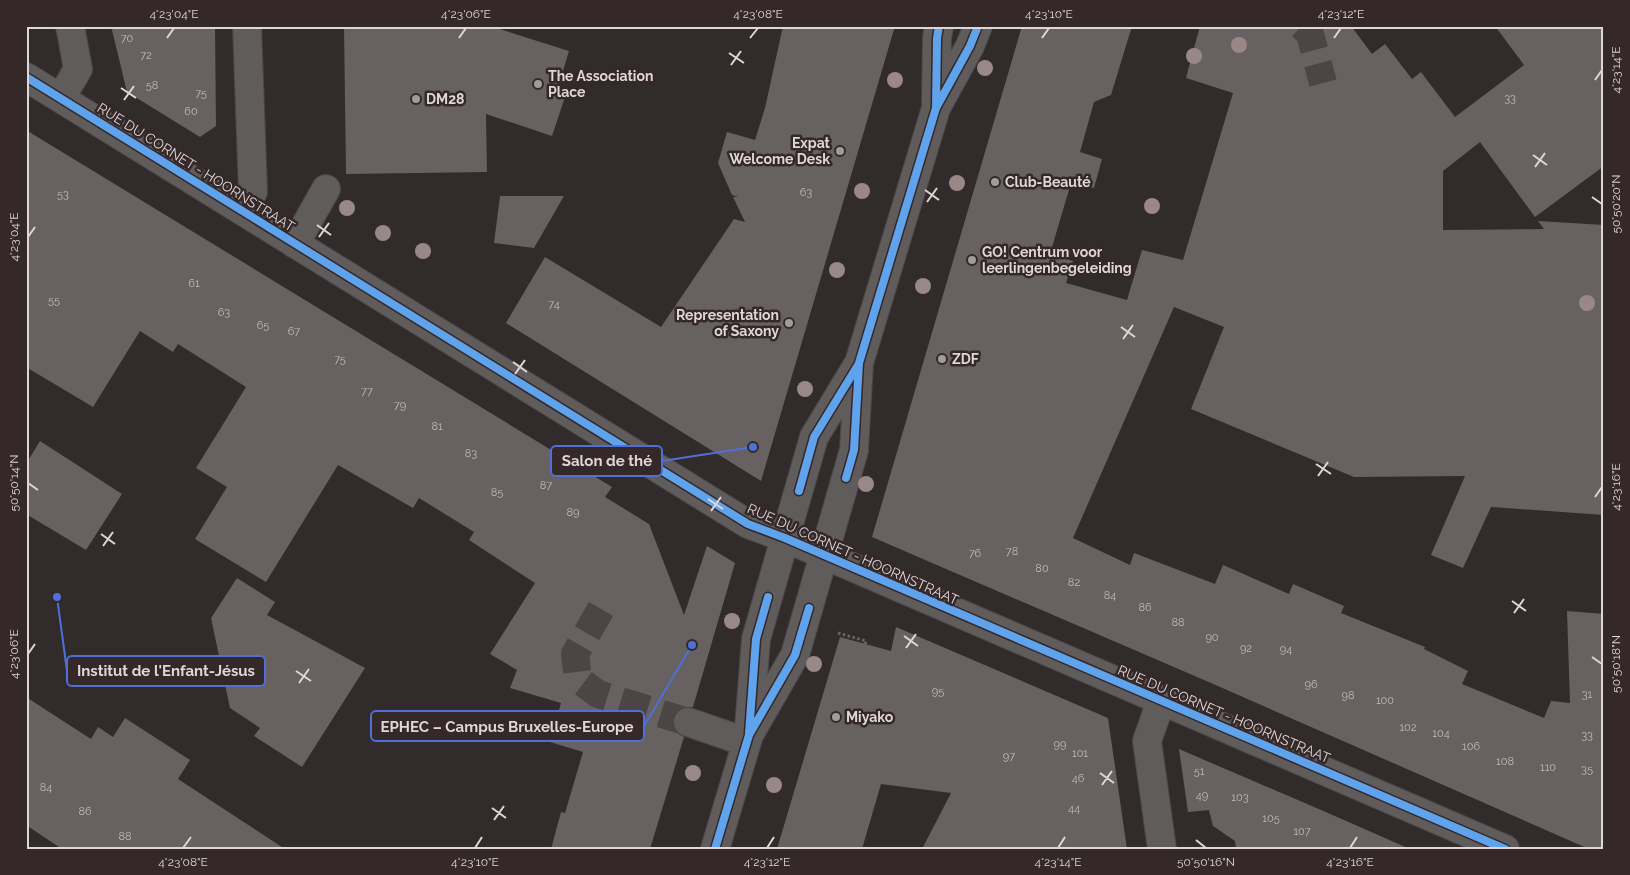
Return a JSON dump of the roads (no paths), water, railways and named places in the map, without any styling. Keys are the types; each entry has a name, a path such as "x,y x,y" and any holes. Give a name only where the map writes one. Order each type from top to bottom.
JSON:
{"street":[{"path":"61,98 78,69 70,26"},
{"path":"242,211 253,192 247,26"},
{"path":"936,108 937,38 939,26"},
{"path":"748,739 795,655 854,450 859,363 936,108 970,46 978,26"},
{"name":"RUE DU CORNET - HOORNSTRAAT","path":"26,77 748,524 785,538 1505,849"},
{"path":"295,244 326,189"},
{"path":"715,849 748,739 756,640 814,437 859,363"},
{"path":"1162,702 1146,741 1162,849"},
{"path":"688,722 748,739"}],"tunnel":[{"path":"1302,26 1310,34 1323,83"},
{"path":"601,609 575,654 578,679 598,694 688,722"}],"place":[{"name":"The Association Place","path":"538,84"},
{"name":"DM28","path":"416,99"},
{"name":"Expat Welcome Desk","path":"840,151"},
{"name":"Club-Beauté","path":"995,182"},
{"name":"GO! Centrum voor leerlingenbegeleiding","path":"972,260"},
{"name":"Representation of Saxony","path":"789,323"},
{"name":"ZDF","path":"942,359"},
{"name":"Salon de thé","path":"753,447"},
{"name":"Institut de l'Enfant-Jésus","path":"57,597"},
{"name":"EPHEC – Campus Bruxelles-Europe","path":"692,645"},
{"name":"Miyako","path":"836,717"}]}
